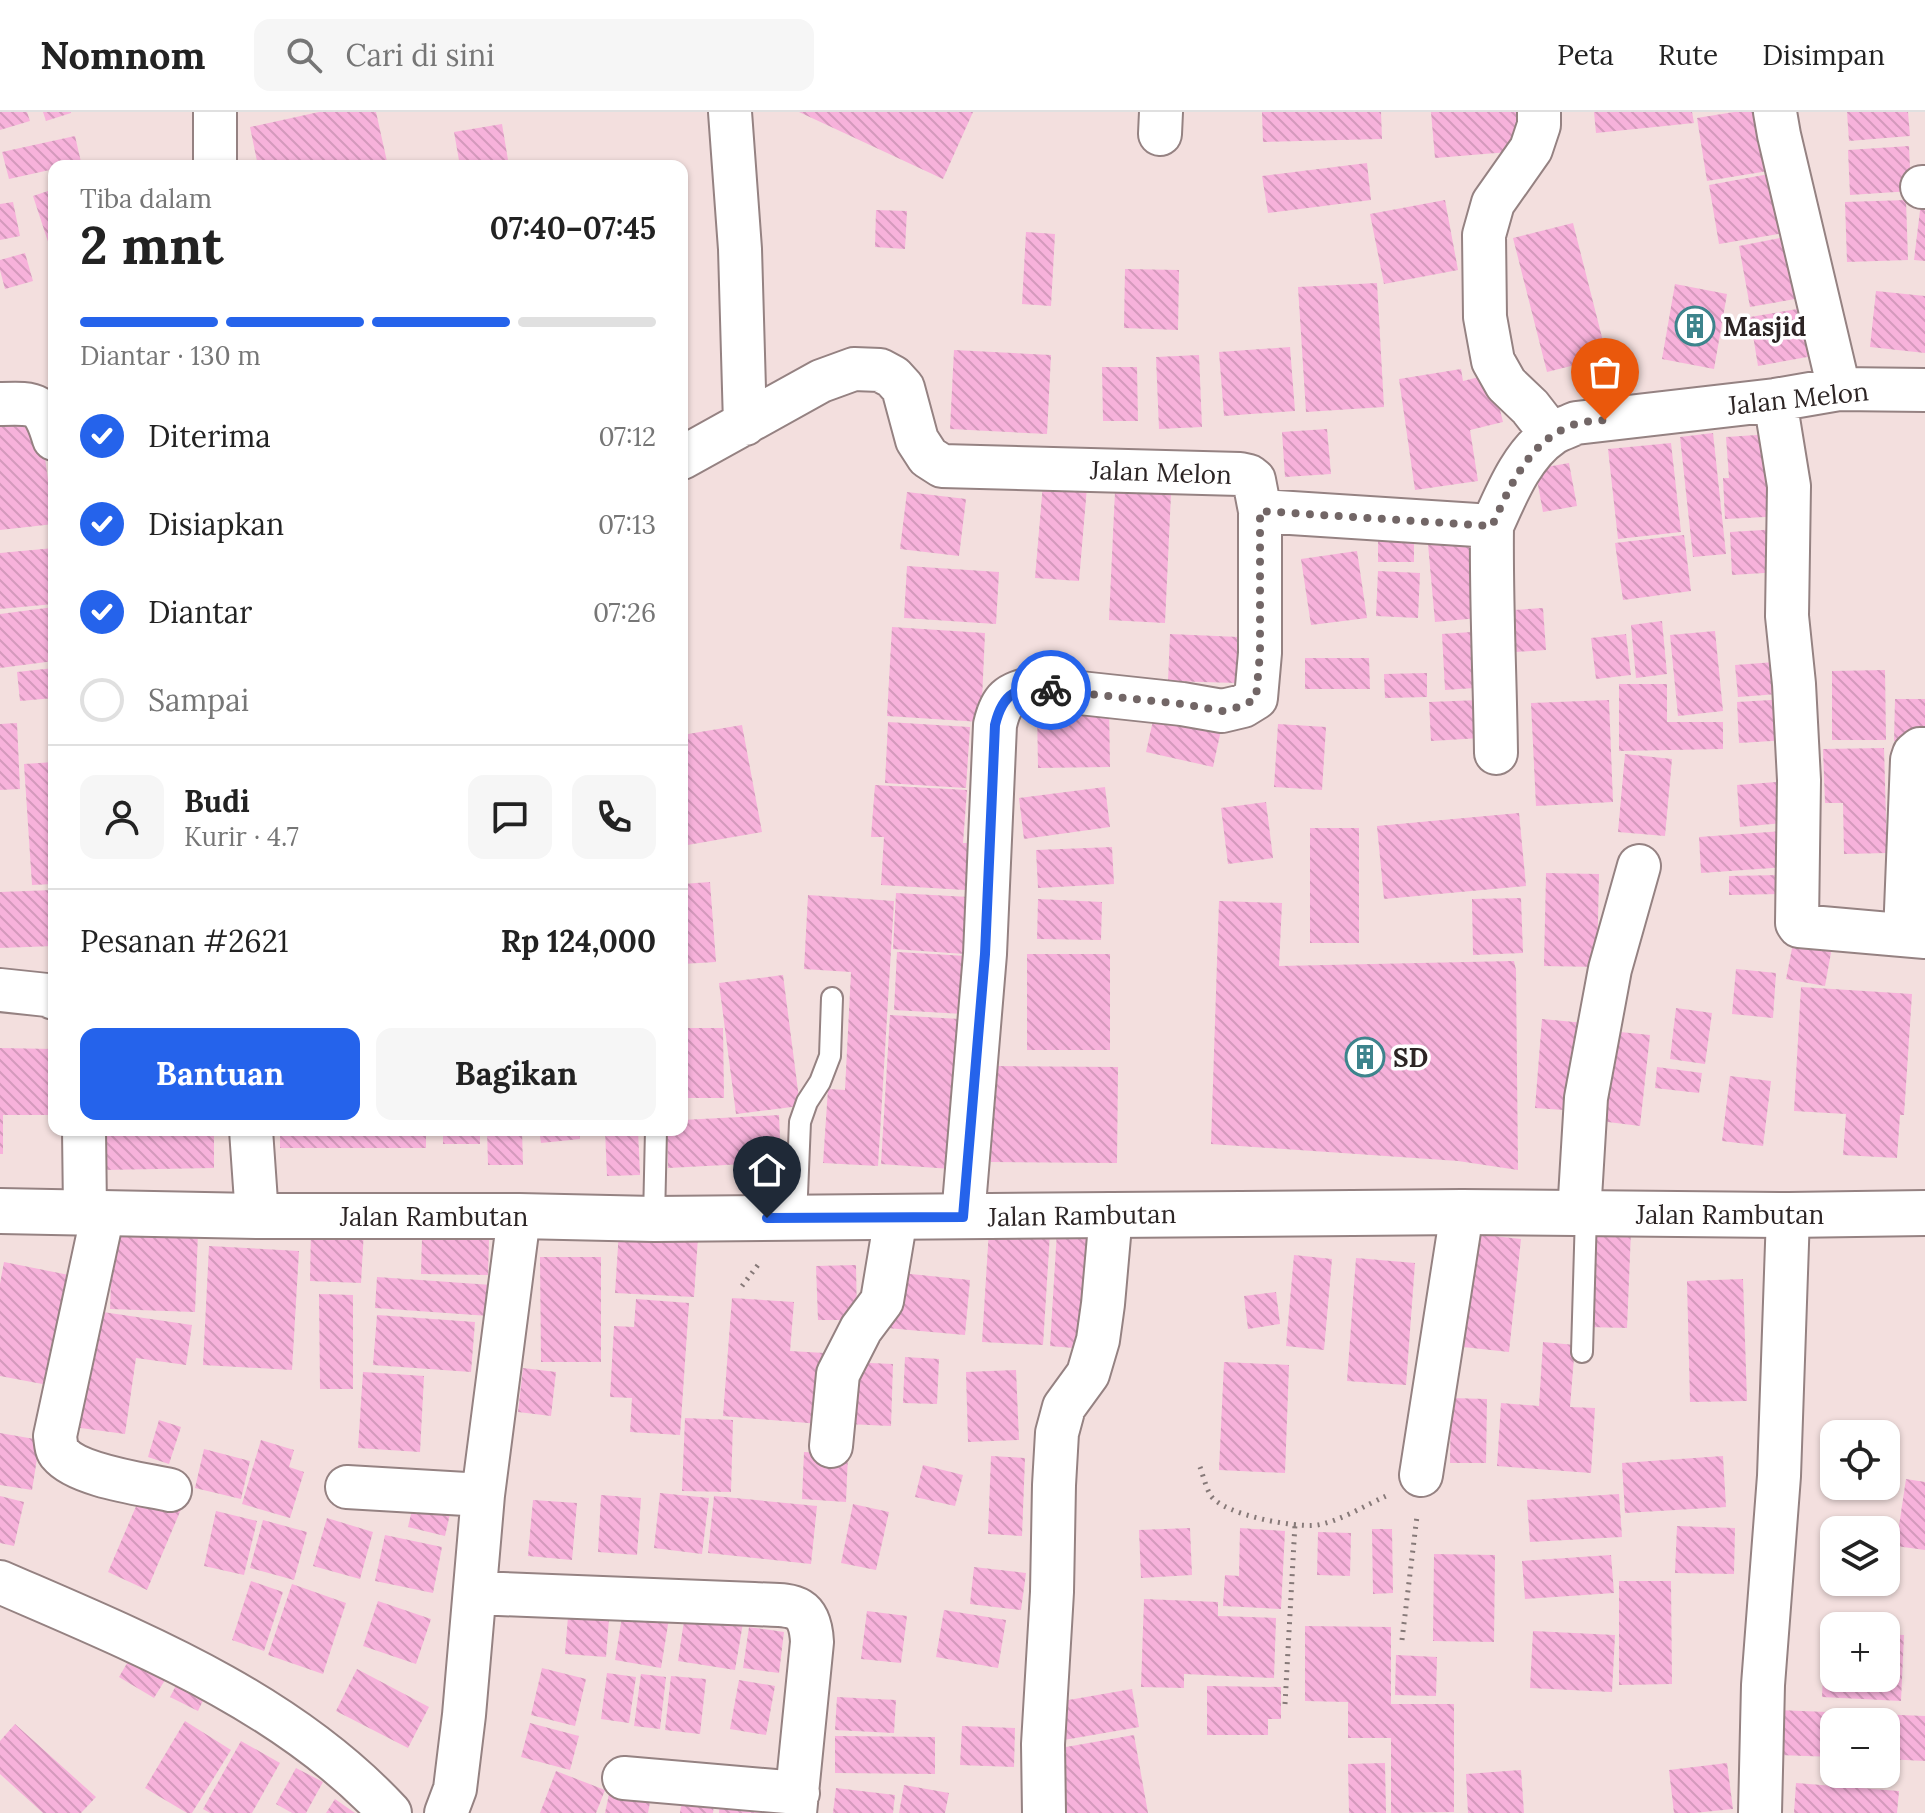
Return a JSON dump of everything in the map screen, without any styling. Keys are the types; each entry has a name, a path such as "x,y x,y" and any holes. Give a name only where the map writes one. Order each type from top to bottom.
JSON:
{"street":[{"path":"215,112 215,160"},
{"path":"730,112 740,249 745,424"},
{"path":"1496,753 1492,526 1511,484 1532,453 1551,434 1530,407 1506,384 1493,361 1485,317 1484,235 1493,203 1531,149 1539,125 1539,112"},
{"path":"1775,112 1839,389"},
{"name":"Jalan Melon","path":"688,455 821,381 854,369 880,370 893,377 903,388 917,440 928,457 942,466 1240,474 1254,480 1260,511 1492,526"},
{"name":"Jalan Melon","path":"1551,434 1576,423 1775,400 1839,389 1925,390"},
{"path":"1775,400 1789,486 1787,616 1799,780 1799,926 1915,936 1912,760 1914,754 1925,749"},
{"path":"0,404 27,403 41,409 48,421"},
{"path":"963,1217 985,954 995,725 1000,707 1013,693 1034,688 1222,711 1243,706 1256,698 1260,653 1260,511"},
{"path":"1583,1214 1586,1098 1610,969 1639,866"},
{"path":"0,990 48,995"},
{"path":"85,1136 94,1212 55,1436 58,1452 66,1460 97,1475 170,1490"},
{"path":"251,1136 257,1216"},
{"name":"Jalan Rambutan","path":"0,1211 654,1219 1462,1212 1925,1213"},
{"path":"1421,1475 1462,1212"},
{"path":"1044,1813 1043,1744 1057,1433 1064,1407 1088,1374 1098,1340 1111,1214"},
{"path":"1760,1813 1763,1685 1779,1476 1788,1215"},
{"path":"446,1813 455,1789 483,1495 519,1216"},
{"path":"831,1446 838,1374 861,1329 882,1301 896,1217"},
{"path":"347,1487 483,1495"},
{"path":"0,1582 127,1637 261,1708 345,1769 390,1813"},
{"path":"475,1593 754,1604 787,1606 801,1611 811,1624 812,1642 796,1803 624,1778"}],"lane":[{"path":"796,1218 800,1122 830,1056 832,998"},
{"path":"654,1219 656,1136"},
{"path":"1582,1352 1583,1214"}],"path":[{"path":"1200,1467 1211,1496 1228,1510 1295,1524 1317,1525 1389,1495 1421,1475"},
{"path":"1402,1640 1421,1475"},
{"path":"1285,1704 1295,1524"}],"building":[{"path":"0,112 27,112 30,121 0,130"},
{"path":"43,112 71,112 71,113 46,121"},
{"path":"319,112 376,112 387,160 257,160 250,127"},
{"path":"799,112 973,112 943,179"},
{"path":"1262,112 1381,112 1382,139 1263,142"},
{"path":"1431,112 1517,112 1521,151 1435,158"},
{"path":"1594,112 1692,112 1694,123 1596,133"},
{"path":"1734,112 1764,112 1774,170 1707,181 1697,118"},
{"path":"1847,112 1908,112 1910,136 1849,141"},
{"path":"502,124 508,160 459,160 454,132"},
{"path":"75,136 81,160 48,160 48,170 9,179 2,152"},
{"path":"1909,146 1911,191 1850,195 1848,150"},
{"path":"1367,163 1371,200 1268,213 1262,176"},
{"path":"1780,172 1790,232 1719,244 1709,185"},
{"path":"48,191 48,242 33,196"},
{"path":"1922,194 1925,194 1925,261 1914,260"},
{"path":"1445,200 1458,270 1384,284 1370,214"},
{"path":"1906,200 1908,260 1847,262 1845,202"},
{"path":"13,202 20,236 0,240 0,204"},
{"path":"876,210 907,211 905,249 875,247"},
{"path":"1573,223 1607,357 1547,372 1513,238"},
{"path":"1026,232 1055,234 1051,306 1022,304"},
{"path":"1790,236 1801,298 1750,307 1739,246"},
{"path":"25,253 33,281 5,289 0,260"},
{"path":"1125,269 1179,270 1178,330 1124,328"},
{"path":"1377,283 1384,407 1306,412 1298,287"},
{"name":"Masjid","path":"1675,284 1727,294 1714,369 1662,359"},
{"path":"1876,291 1925,296 1925,353 1870,347"},
{"path":"1815,306 1824,354 1758,366 1750,317"},
{"path":"1290,347 1295,411 1224,416 1219,352"},
{"path":"954,350 1051,355 1047,434 950,429"},
{"path":"1199,355 1202,427 1159,429 1156,357"},
{"path":"1102,367 1137,367 1138,421 1103,421"},
{"path":"1461,369 1463,381 1491,374 1503,422 1470,430 1478,481 1415,490 1399,379"},
{"path":"39,414 48,480 48,525 0,530 0,419"},
{"path":"1327,429 1331,474 1285,477 1282,432"},
{"path":"1713,433 1726,554 1693,557 1680,437"},
{"path":"1772,434 1785,516 1725,519 1723,478 1729,478 1726,437"},
{"path":"1671,443 1681,532 1618,539 1608,449"},
{"path":"1569,463 1577,506 1543,512 1535,469"},
{"path":"1043,484 1087,487 1079,581 1035,578"},
{"path":"1115,491 1171,494 1165,623 1109,620"},
{"path":"907,492 966,499 959,556 900,549"},
{"path":"1378,527 1414,527 1414,562 1378,562"},
{"path":"1472,529 1479,618 1435,622 1427,533"},
{"path":"1780,529 1782,572 1732,575 1730,532"},
{"path":"1684,535 1691,591 1623,600 1615,543"},
{"path":"48,549 48,605 0,609 0,553"},
{"path":"1357,551 1367,618 1311,625 1301,559"},
{"path":"907,566 999,572 996,624 904,618"},
{"path":"1378,571 1420,573 1418,618 1376,616"},
{"path":"48,608 48,662 0,668 0,614"},
{"path":"1543,608 1546,650 1501,653 1498,611"},
{"path":"1662,621 1667,674 1636,678 1631,625"},
{"path":"892,627 985,633 981,722 887,716"},
{"path":"1486,631 1490,687 1445,690 1442,634"},
{"path":"1715,631 1723,711 1678,716 1670,635"},
{"path":"1170,634 1239,637 1237,683 1168,681"},
{"path":"1626,634 1631,675 1596,679 1591,638"},
{"path":"1305,658 1369,658 1370,689 1305,689"},
{"path":"1775,662 1778,694 1738,697 1735,665"},
{"path":"48,669 48,699 20,701 17,672"},
{"path":"1885,670 1886,740 1832,740 1832,671"},
{"path":"1427,673 1427,697 1385,698 1384,674"},
{"path":"1619,684 1667,684 1667,722 1723,722 1723,749 1619,751"},
{"path":"1788,699 1789,740 1739,743 1737,702"},
{"path":"1895,699 1925,699 1925,742 1894,741"},
{"path":"1480,700 1481,738 1431,741 1429,702"},
{"path":"1609,700 1613,802 1536,806 1531,703"},
{"path":"1109,707 1110,767 1038,768 1037,708"},
{"path":"1156,707 1223,721 1213,767 1146,752"},
{"path":"888,722 970,727 966,788 885,783"},
{"path":"17,723 20,789 0,790 0,724"},
{"path":"1278,724 1326,727 1322,790 1274,787"},
{"path":"742,725 762,832 688,845 688,734"},
{"path":"1884,748 1887,853 1844,854 1843,803 1825,803 1823,749"},
{"path":"1625,754 1672,759 1665,836 1618,832"},
{"path":"48,762 48,884 32,885 24,764"},
{"path":"1791,781 1794,822 1740,827 1737,785"},
{"path":"875,785 967,790 963,843 968,843 965,890 881,885 884,837 871,837"},
{"path":"1105,787 1110,827 1024,839 1019,798"},
{"path":"1266,802 1273,858 1228,864 1221,808"},
{"path":"1519,813 1526,886 1384,899 1377,826"},
{"path":"1310,828 1359,828 1359,943 1310,943"},
{"path":"1785,831 1788,867 1701,873 1699,837"},
{"path":"1112,847 1114,884 1038,888 1036,850"},
{"path":"1546,873 1599,874 1597,967 1544,966"},
{"path":"1781,875 1782,894 1729,895 1729,876"},
{"path":"710,882 716,962 688,964 688,884"},
{"path":"48,890 48,946 0,948 0,892"},
{"path":"896,893 969,897 965,954 893,949"},
{"path":"808,895 894,901 878,1166 823,1163 828,1089 845,1090 851,972 804,969"},
{"path":"1521,898 1523,953 1473,955 1472,899"},
{"path":"1038,899 1102,902 1101,940 1037,939"},
{"name":"SD","path":"1219,901 1282,903 1279,966 1514,961 1518,1170 1458,1161 1211,1144"},
{"path":"1796,928 1834,936 1825,986 1786,979"},
{"path":"897,952 967,956 963,1014 894,1010"},
{"path":"1027,954 1110,954 1110,1050 1027,1050"},
{"path":"1736,969 1776,973 1773,1018 1732,1014"},
{"path":"783,975 800,1106 736,1114 719,983"},
{"path":"1801,987 1912,994 1904,1115 1900,1115 1897,1158 1843,1155 1846,1114 1794,1111"},
{"path":"1676,1008 1712,1013 1705,1064 1670,1059"},
{"path":"890,1015 960,1019 951,1169 881,1164"},
{"path":"1542,1019 1585,1023 1578,1111 1535,1108"},
{"path":"688,1028 723,1028 724,1098 688,1098"},
{"path":"1610,1031 1650,1035 1640,1126 1600,1121"},
{"path":"0,1048 48,1049 48,1115 3,1115 3,1154 0,1154"},
{"path":"993,1066 1118,1067 1117,1163 991,1162"},
{"path":"1657,1067 1702,1073 1699,1093 1655,1088"},
{"path":"1730,1076 1771,1081 1763,1146 1722,1141"},
{"path":"779,1115 781,1162 668,1168 667,1136 688,1136 688,1120"},
{"path":"103,1136 214,1136 214,1168 104,1170"},
{"path":"280,1136 426,1136 426,1148 280,1148"},
{"path":"443,1136 480,1136 480,1144 443,1144"},
{"path":"487,1136 522,1136 523,1165 488,1165"},
{"path":"540,1136 580,1136 580,1139 541,1143"},
{"path":"605,1136 638,1136 640,1175 607,1176"},
{"path":"311,1227 364,1230 361,1283 310,1281"},
{"path":"113,1229 198,1233 195,1312 110,1309"},
{"path":"1591,1229 1631,1231 1627,1328 1588,1327"},
{"path":"989,1230 1050,1233 1043,1345 982,1342"},
{"path":"619,1231 698,1237 694,1297 615,1293"},
{"path":"1057,1231 1092,1233 1085,1349 1050,1346"},
{"path":"1466,1233 1521,1239 1509,1352 1454,1346"},
{"path":"422,1238 489,1239 488,1275 421,1274"},
{"path":"209,1246 299,1251 292,1370 203,1365"},
{"path":"1294,1255 1332,1259 1324,1350 1286,1346"},
{"path":"540,1257 601,1257 601,1362 541,1362"},
{"path":"1356,1258 1415,1263 1406,1385 1347,1381"},
{"path":"4,1262 74,1276 53,1386 0,1376 0,1284"},
{"path":"856,1265 857,1320 818,1320 816,1266"},
{"path":"891,1272 970,1280 965,1335 887,1328"},
{"path":"377,1277 492,1285 489,1316 375,1308"},
{"path":"1743,1279 1747,1401 1690,1402 1687,1281"},
{"path":"1276,1292 1280,1324 1248,1329 1244,1296"},
{"path":"319,1294 353,1295 353,1389 320,1389"},
{"path":"732,1298 794,1302 790,1351 825,1353 820,1424 723,1416"},
{"path":"636,1299 689,1303 680,1435 630,1432 632,1398 610,1397 614,1326 634,1327"},
{"path":"89,1310 192,1325 186,1365 136,1358 125,1434 73,1427"},
{"path":"377,1315 475,1322 471,1372 373,1365"},
{"path":"1543,1342 1575,1345 1570,1407 1595,1408 1591,1473 1497,1466 1501,1403 1539,1406"},
{"path":"905,1357 939,1359 937,1404 903,1403"},
{"path":"848,1362 893,1364 891,1426 847,1424"},
{"path":"1224,1362 1289,1365 1285,1473 1219,1470"},
{"path":"523,1368 556,1372 551,1416 518,1412"},
{"path":"1016,1370 1019,1440 968,1442 966,1372"},
{"path":"363,1372 424,1376 420,1452 358,1448"},
{"path":"1451,1398 1487,1399 1486,1463 1450,1463"},
{"path":"685,1418 733,1420 731,1492 682,1491"},
{"path":"159,1420 181,1427 169,1464 148,1457"},
{"path":"0,1433 40,1440 32,1490 0,1485"},
{"path":"261,1440 294,1450 289,1467 304,1472 290,1518 242,1504"},
{"path":"204,1449 250,1461 241,1499 195,1488"},
{"path":"804,1452 848,1454 846,1502 802,1499"},
{"path":"991,1456 1025,1458 1022,1536 988,1534"},
{"path":"1723,1456 1726,1507 1625,1513 1622,1463"},
{"path":"923,1465 963,1475 955,1506 915,1497"},
{"path":"1906,1479 1925,1482 1925,1550 1900,1547 1900,1519"},
{"path":"143,1490 182,1507 147,1590 108,1572"},
{"path":"660,1493 709,1498 702,1554 654,1548"},
{"path":"1619,1494 1622,1537 1530,1542 1527,1500"},
{"path":"601,1495 641,1498 637,1555 598,1552"},
{"path":"0,1496 24,1502 14,1546 0,1543"},
{"path":"714,1496 817,1506 811,1564 708,1553"},
{"path":"415,1497 452,1505 445,1536 408,1527"},
{"path":"533,1500 577,1503 572,1560 528,1556"},
{"path":"853,1504 889,1512 876,1570 841,1563"},
{"path":"216,1511 257,1521 244,1575 204,1566"},
{"path":"327,1518 373,1532 360,1579 313,1566"},
{"path":"263,1520 307,1532 294,1580 250,1568"},
{"path":"1677,1526 1735,1528 1734,1574 1675,1573"},
{"path":"1190,1528 1192,1575 1141,1578 1139,1530"},
{"path":"1240,1528 1285,1531 1281,1609 1223,1606 1225,1575 1239,1576"},
{"path":"1372,1529 1392,1529 1393,1593 1373,1594"},
{"path":"1318,1532 1351,1533 1350,1576 1317,1575"},
{"path":"385,1535 442,1547 433,1593 375,1581"},
{"path":"1434,1554 1495,1555 1494,1642 1433,1641"},
{"path":"1611,1555 1614,1593 1525,1599 1522,1561"},
{"path":"974,1567 1026,1573 1021,1610 970,1604"},
{"path":"251,1581 283,1592 264,1651 232,1640"},
{"path":"1619,1581 1671,1581 1672,1684 1619,1685"},
{"path":"292,1584 346,1603 323,1674 268,1655"},
{"path":"1144,1599 1218,1602 1218,1616 1276,1618 1274,1678 1184,1674 1184,1688 1141,1687"},
{"path":"378,1601 431,1619 416,1664 363,1646"},
{"path":"569,1604 610,1607 606,1657 565,1654"},
{"path":"624,1604 670,1612 661,1668 615,1660"},
{"path":"944,1610 1006,1620 998,1668 936,1657"},
{"path":"867,1611 907,1616 901,1663 861,1659"},
{"path":"685,1614 743,1623 735,1670 678,1661"},
{"path":"1305,1626 1391,1627 1391,1704 1454,1704 1454,1812 1391,1813 1391,1738 1348,1738 1348,1702 1305,1701"},
{"path":"749,1627 784,1632 779,1673 743,1668"},
{"path":"1533,1631 1615,1635 1612,1692 1530,1688"},
{"path":"1900,1635 1904,1635 1901,1701 1822,1697 1822,1692 1900,1692"},
{"path":"137,1646 173,1667 154,1698 119,1677"},
{"path":"1396,1655 1437,1657 1436,1696 1395,1695"},
{"path":"542,1668 586,1679 575,1726 531,1715"},
{"path":"357,1669 429,1707 408,1748 336,1711"},
{"path":"607,1673 636,1677 629,1723 601,1719"},
{"path":"182,1674 209,1688 198,1711 170,1697"},
{"path":"641,1674 666,1677 660,1729 634,1726"},
{"path":"671,1676 706,1679 700,1734 665,1730"},
{"path":"739,1680 775,1686 766,1735 730,1729"},
{"path":"1207,1686 1281,1687 1281,1719 1268,1719 1268,1735 1207,1735"},
{"path":"1132,1689 1139,1727 1064,1740 1057,1702"},
{"path":"837,1697 896,1700 894,1733 835,1730"},
{"path":"1777,1710 1820,1712 1820,1757 1775,1755"},
{"path":"1900,1715 1925,1716 1925,1761 1900,1760"},
{"path":"185,1721 231,1750 192,1813 145,1788"},
{"path":"530,1723 579,1736 570,1770 521,1757"},
{"path":"15,1724 96,1797 81,1813 43,1813 0,1774 0,1741"},
{"path":"962,1726 1015,1728 1014,1767 960,1765"},
{"path":"1134,1735 1148,1813 1059,1813 1049,1750"},
{"path":"835,1736 935,1737 935,1774 835,1773"},
{"path":"241,1741 280,1763 252,1813 210,1813 203,1809"},
{"path":"1385,1763 1386,1813 1349,1813 1348,1764"},
{"path":"1727,1763 1733,1809 1674,1813 1669,1770"},
{"path":"296,1768 323,1782 306,1813 292,1813 276,1804"},
{"path":"1521,1770 1524,1813 1468,1813 1466,1774"},
{"path":"556,1771 605,1790 596,1813 540,1813"},
{"path":"1796,1783 1820,1785 1820,1788 1899,1791 1897,1813 1794,1813"},
{"path":"904,1785 949,1793 945,1813 899,1813"},
{"path":"836,1788 895,1795 893,1813 833,1813"},
{"path":"609,1794 650,1802 648,1813 605,1813"},
{"path":"720,1798 764,1802 763,1813 719,1813"},
{"path":"335,1799 355,1813 326,1813"},
{"path":"682,1799 714,1803 713,1813 680,1813"}],"way so far":[{"path":"1051,690 1222,711 1243,706 1256,698 1260,653 1260,511 1492,526 1511,484 1532,453 1551,434 1576,423 1605,420"}],"place":[{"name":"Masjid","path":"1695,326"},
{"name":"SD","path":"1365,1057"}],"route":[{"path":"767,1218 963,1217 985,954 995,725 1000,707 1013,693 1034,688 1051,690"}]}
